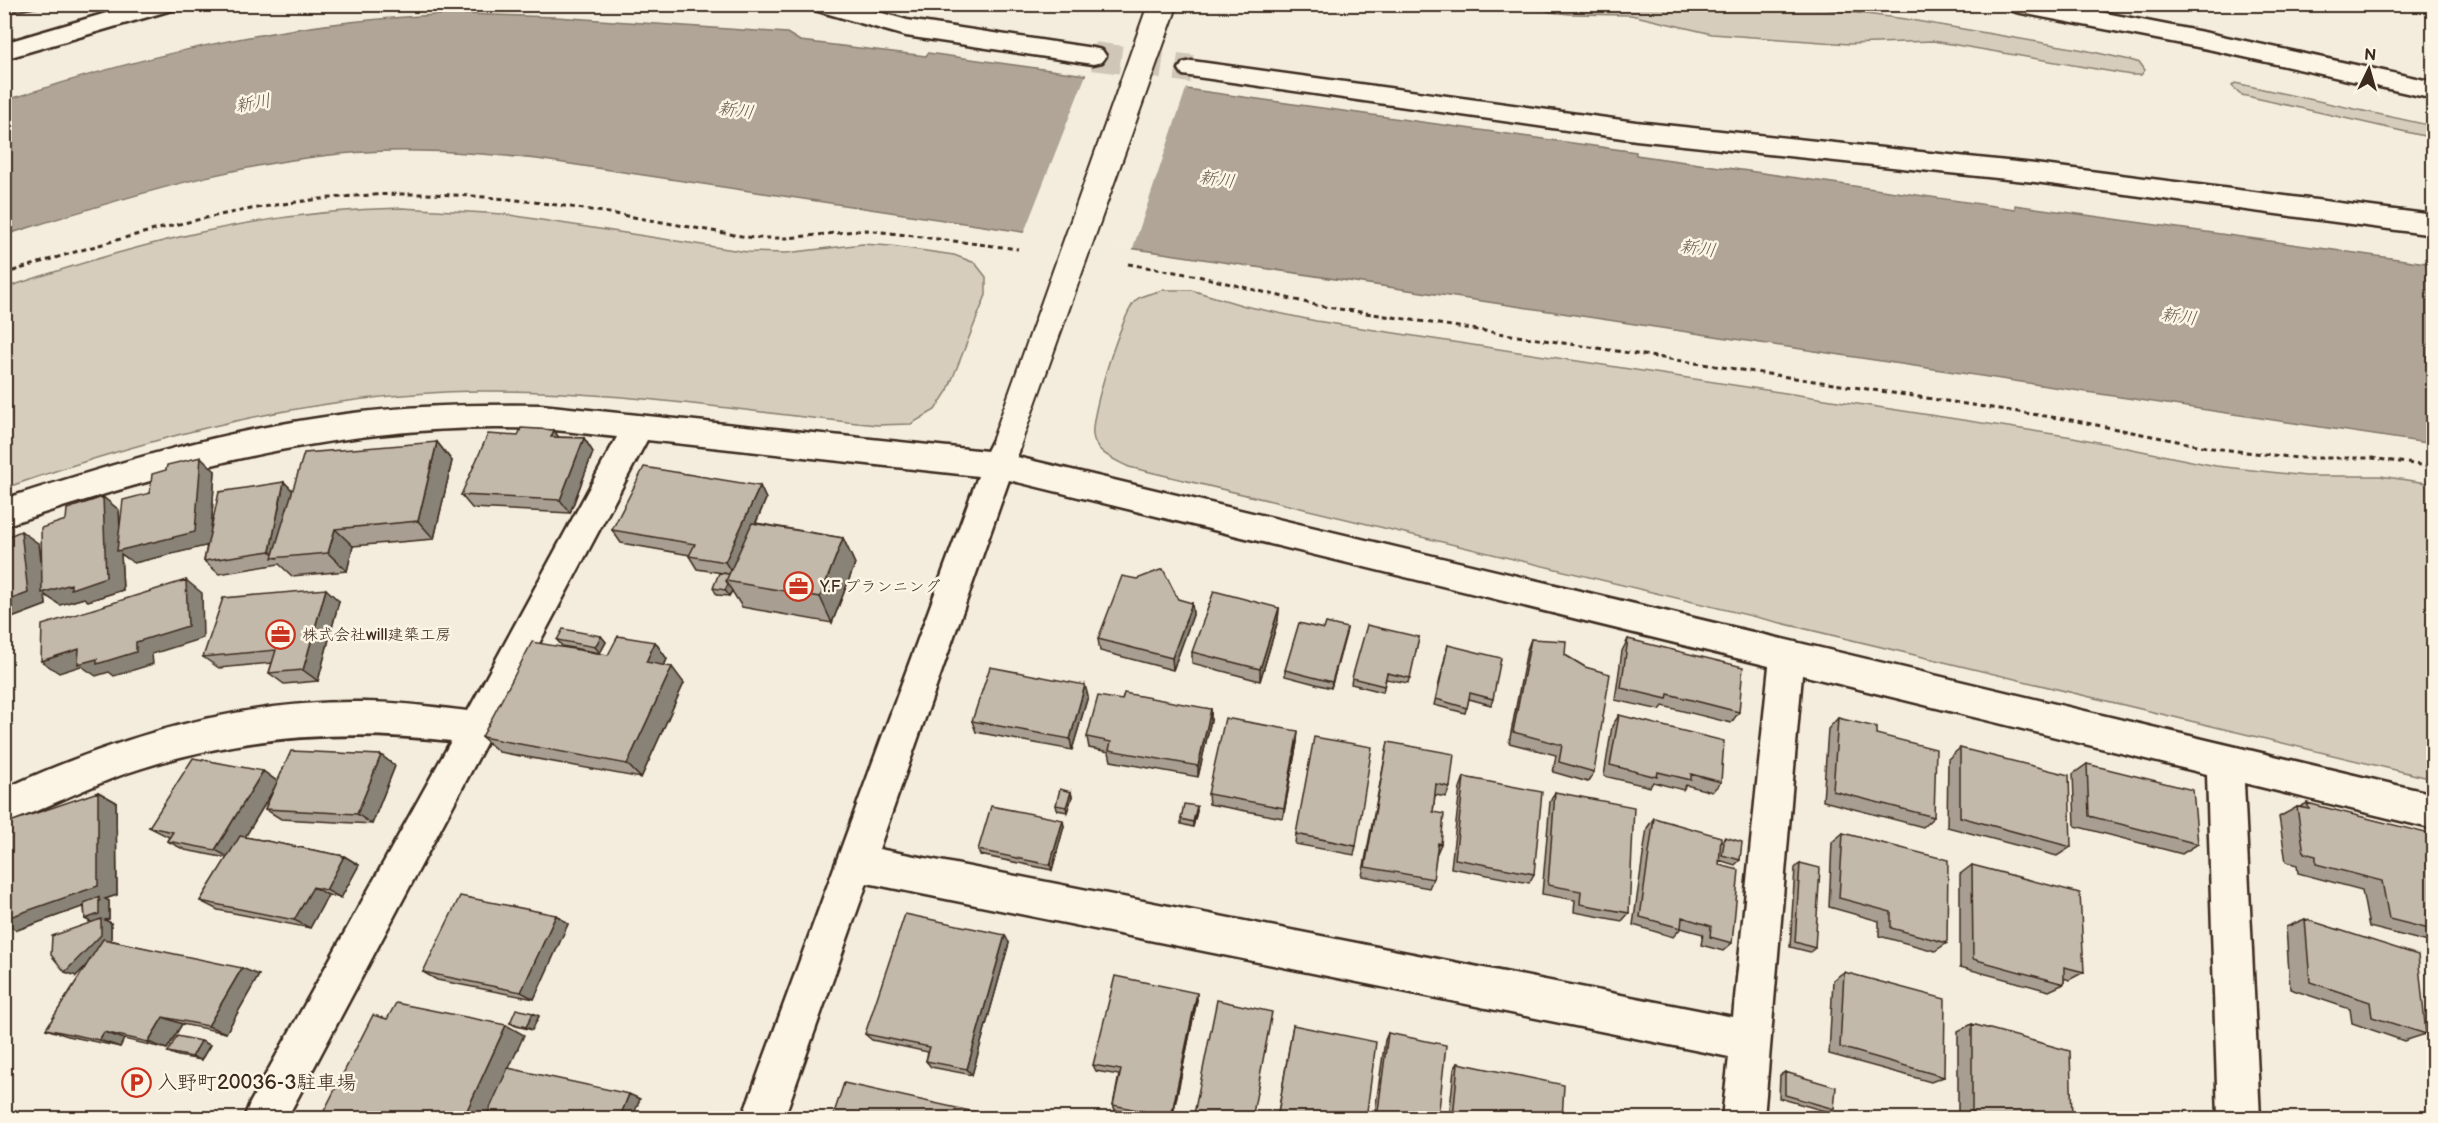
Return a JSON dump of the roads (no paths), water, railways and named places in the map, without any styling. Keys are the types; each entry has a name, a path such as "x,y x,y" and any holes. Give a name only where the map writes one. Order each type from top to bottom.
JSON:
{"street":[{"path":"4,51 166,4"},
{"path":"820,4 906,28 1094,56"},
{"path":"763,1119 1163,4"},
{"path":"2016,4 2229,46 2433,91"},
{"path":"1192,69 1636,131 2035,173 2433,225"},
{"path":"4,513 160,463 318,430 394,421 468,416 541,417 1002,453 1787,655 2433,812"},
{"path":"265,1119 626,456 638,426"},
{"path":"1743,1119 1787,655"},
{"path":"4,807 80,774 135,754 243,728 295,720 346,718 396,719 478,728"},
{"path":"2225,761 2239,1119"},
{"path":"855,862 1750,1041"}],"water":[{"name":"新川","path":"462,14 556,17 787,33 800,41 926,56 928,53 1636,152 1636,155 2015,209 2015,205 2433,264 2433,444 537,159 446,152 391,151 292,160 147,192 5,235 4,101 117,67 230,41 344,23"}],"tunnel":[{"path":"1093,56 1192,69"}],"place":[{"name":"Y.F プランニング","path":"799,586"},
{"name":"株式会社will建築工房","path":"281,634"},
{"name":"入野町20036-3駐車場","path":"136,1082"}]}
